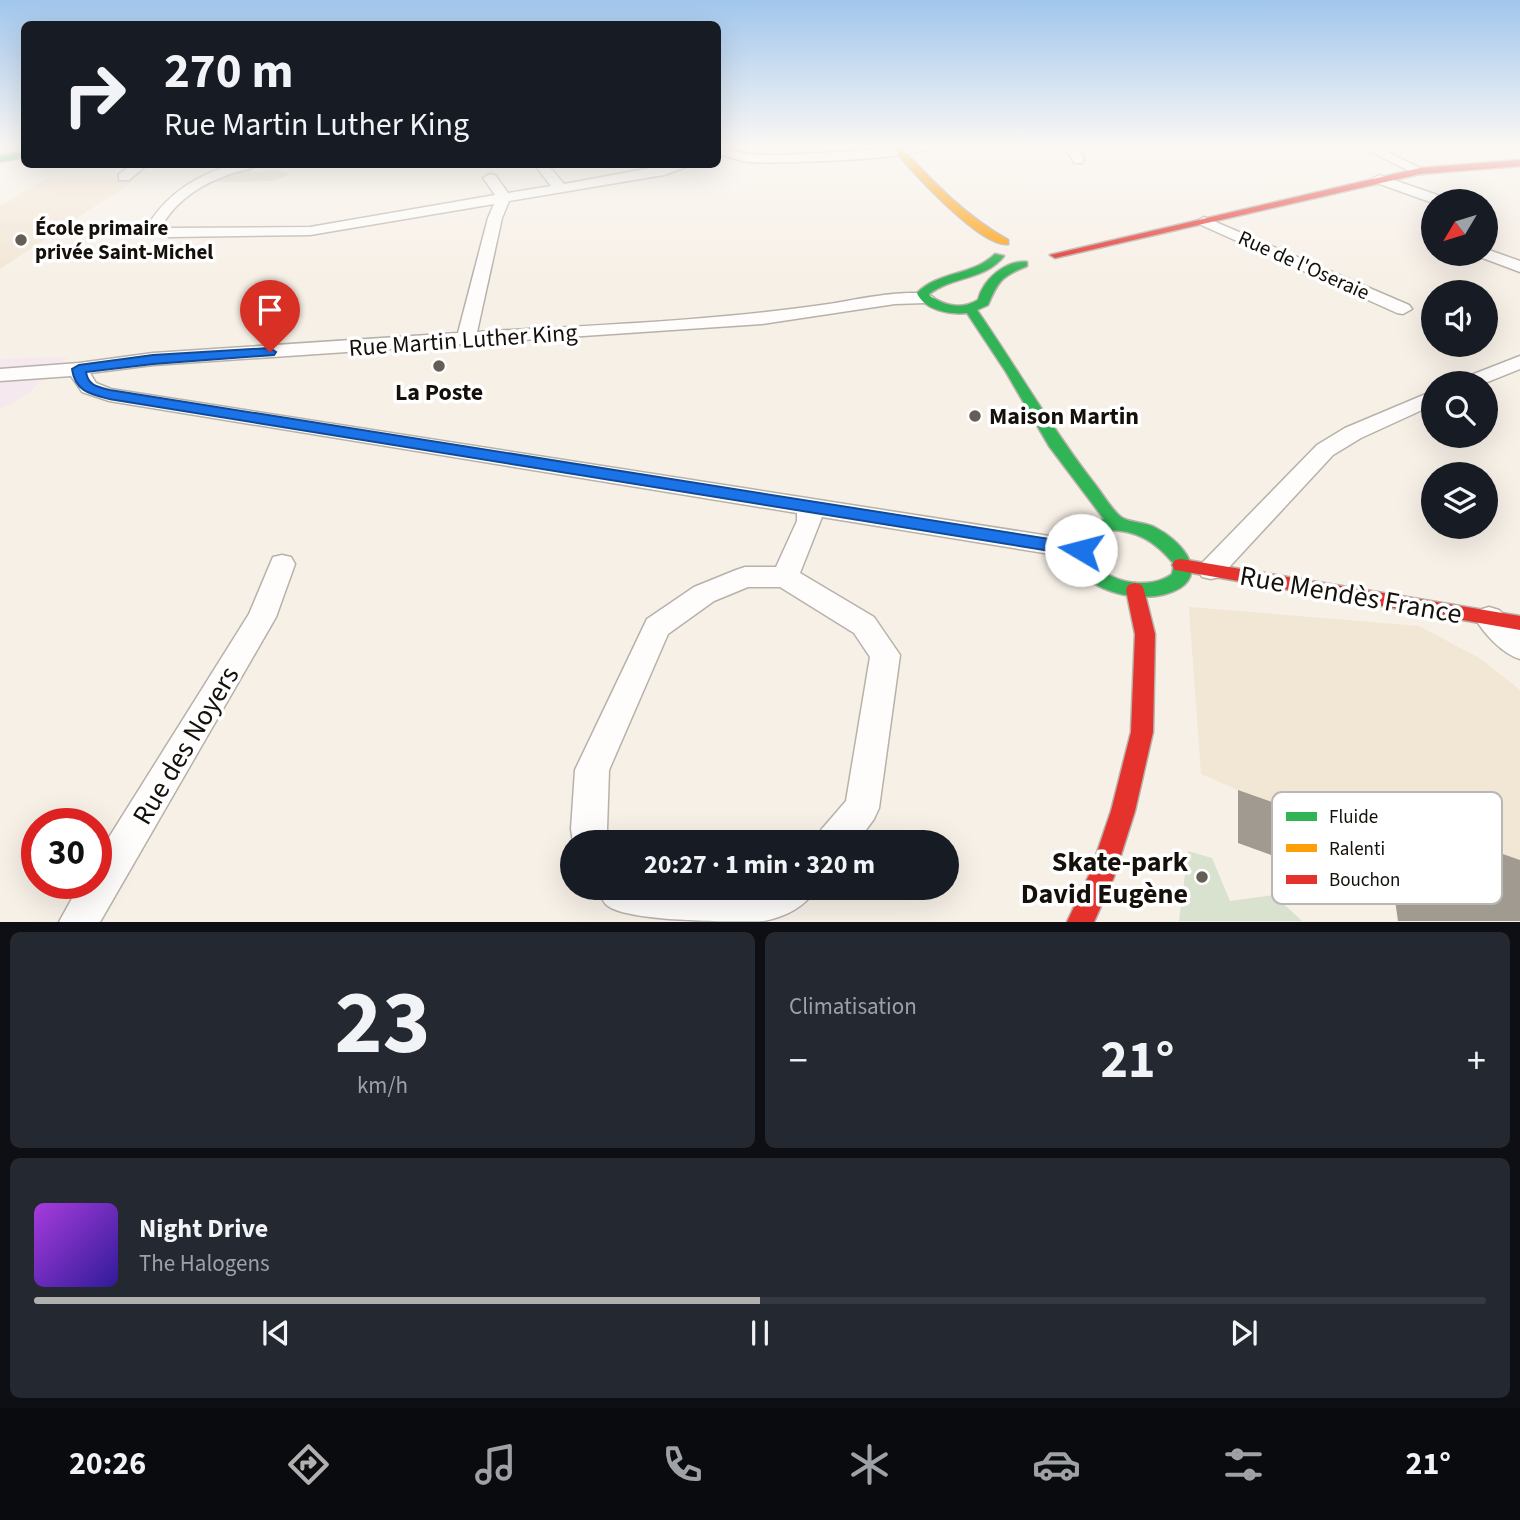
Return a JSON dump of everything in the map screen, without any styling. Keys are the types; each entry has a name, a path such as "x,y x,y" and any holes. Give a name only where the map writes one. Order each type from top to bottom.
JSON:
{"street":[{"path":"193,190 162,213 157,222 160,229 169,233 310,231 549,190"},
{"path":"498,190 504,198"},
{"path":"937,190 953,207 1006,246 1023,264"},
{"path":"1117,524 1057,446 1007,362 970,309 984,302 986,289 996,278 1023,264 1042,264 1054,259 1055,255 1333,190"},
{"path":"466,340 495,219 504,198"},
{"name":"Rue de l'Oseraie","path":"1205,221 1403,309"},
{"path":"1042,244 1055,255"},
{"path":"925,298 923,293 930,286 979,273 994,264 1006,246"},
{"path":"1498,249 1505,247 1520,253"},
{"path":"1498,257 1520,267"},
{"name":"Rue Martin Luther King","path":"0,375 79,369 153,359 762,319 895,299 925,298 948,309 970,309"},
{"path":"1498,371 1520,362"},
{"path":"79,369 81,381 89,389 109,394 1081,550"},
{"path":"1211,570 1325,450 1353,433 1421,402"},
{"path":"785,577 808,521 810,507"},
{"path":"1117,524 1141,528 1163,539 1176,552 1181,565 1180,576 1170,587 1151,591 1114,584 1097,573 1085,560 1081,550 1082,539 1089,530 1102,525 1117,524"},
{"name":"Rue des Noyers","path":"78,922 262,617 282,564"},
{"name":"Rue Mendès France","path":"1181,565 1520,623"},
{"path":"589,830 592,770 657,627 704,594 745,578 785,577 864,625 885,655 862,808 844,830"},
{"path":"1080,922 1101,877 1119,824 1142,732 1144,634 1135,590"},
{"path":"1489,618 1520,648"},
{"path":"663,900 718,908 760,904 769,900"}],"shaded area":[{"name":"École primaire privée Saint-Michel","path":"27,190 119,190 0,269 0,206"},
{"path":"68,357 26,395 0,410 0,359"},
{"path":"1189,607 1419,626 1481,659 1520,690 1520,921 1398,921 1396,904 1502,904 1502,792 1272,792 1272,855 1238,843 1238,790 1201,774"}],"green space":[{"name":"Skate-park David Eugène","path":"1188,851 1212,858 1230,901 1272,895 1272,904 1284,904 1302,921 1179,921"}],"building":[{"path":"1238,790 1272,802 1272,855 1238,843"},
{"path":"1502,854 1520,860 1520,921 1398,921 1396,904 1502,904"}],"traffic: fast":[{"path":"999,256 982,270 932,286 923,293 925,298 954,310 969,309 984,302 988,288 997,277 1023,264"},
{"path":"970,309 1013,372 1057,446 1117,524"},
{"path":"1106,524 1131,525 1159,537 1183,563 1181,577 1169,585 1146,590 1122,587 1100,578 1085,563 1081,541 1089,530 1106,524"}],"traffic: slow":[{"path":"936,190 973,223 1004,242"}],"traffic: jam":[{"path":"1055,255 1337,190"},
{"path":"1181,565 1520,623"},
{"path":"1080,922 1101,877 1123,811 1142,732 1145,634 1135,590"}],"place":[{"name":"École primaire privée Saint-Michel","path":"21,240"},
{"name":"La Poste","path":"439,366"},
{"name":"Maison Martin","path":"975,416"},
{"name":"Skate-park David Eugène","path":"1202,877"}],"route":[{"path":"270,352 153,359 79,369 81,381 89,389 109,394 1081,550"}]}
